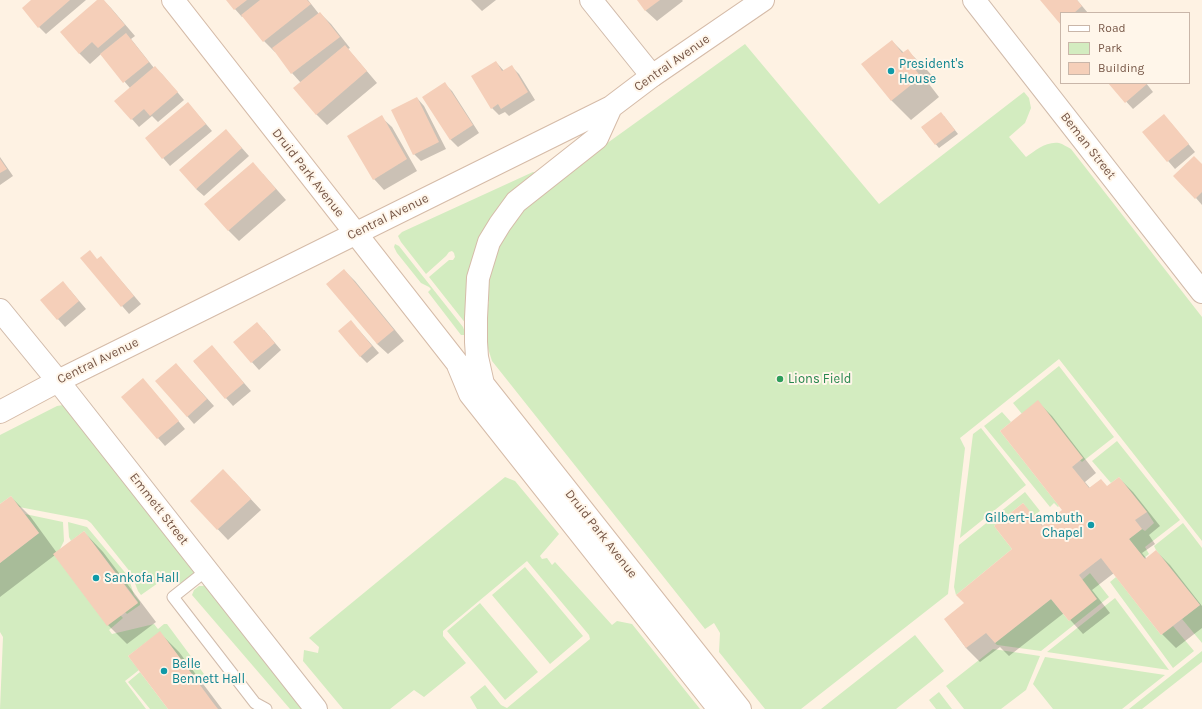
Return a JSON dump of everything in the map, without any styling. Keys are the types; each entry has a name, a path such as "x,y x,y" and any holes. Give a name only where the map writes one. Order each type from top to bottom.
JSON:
{"street":[{"name":"Druid Park Avenue","path":"174,0 355,234 458,364 484,384 740,709"},
{"path":"591,0 652,76"},
{"name":"Central Avenue","path":"0,412 58,381 611,107 652,76 763,0"},
{"name":"Beman Street","path":"974,0 1202,292"},
{"path":"484,384 476,342 476,318 478,278 488,242 516,202 597,138 611,107"},
{"name":"Emmett Street","path":"0,310 58,381 316,709"},
{"name":"Druid Park Avenue","path":"458,364 470,394 719,709"}],"lane":[{"path":"207,570 173,597 255,703 266,709"}],"green space":[{"path":"745,44 879,204 1024,92 1029,98 1031,108 1025,123 1009,137 1026,157 1041,147 1054,143 1059,143 1071,149 1202,317 1202,541 1059,359 960,438 965,448 948,594 801,709 765,709 719,652 720,633 714,623 705,629 492,361 487,345 484,306 488,305 489,302 485,295 486,288 500,244 523,209 549,185"},
{"path":"533,172 536,173 509,202 470,329 429,277 449,260 453,260 455,257 454,253 452,251 449,252 426,274 398,236 402,232"},
{"path":"395,244 399,246 463,327 466,335 461,335 428,292 431,289 421,283 397,253 394,247"},
{"path":"1059,366 1114,437 1082,462 1080,460 1083,458 1022,414 1013,403"},
{"path":"63,405 197,572 180,584 168,576 141,595 131,573 87,520 19,507 11,496 0,504 0,435 57,406"},
{"path":"1002,412 1011,422 1000,431 1059,506 1058,507 1054,503 1050,507 984,426"},
{"path":"981,428 1026,485 960,538 973,434"},
{"path":"1117,441 1180,520 1145,547 1149,554 1144,558 1129,539 1142,529 1145,531 1154,523 1119,477 1111,483 1092,461"},
{"path":"505,477 515,481 559,534 540,556 542,559 547,558 552,565 555,562 612,625 617,621 632,624 700,709 477,709 470,697 485,685 501,705 507,708 590,639 589,635 527,561 443,631 443,636 466,663 424,697 414,690 390,709 343,709 303,661 304,650 318,653 319,647 309,638"},
{"path":"1025,492 1040,511 1033,516 1023,503 994,526 1012,549 956,595 954,587 959,545"},
{"path":"25,514 63,522 64,541 60,549 123,618 109,630 112,634 154,624 158,629 164,624 167,624 204,674 196,679 160,632 128,656 139,670 125,681 146,709 0,709 3,637 0,632 0,563 39,533"},
{"path":"68,522 87,527 128,576 134,595 140,602 140,605 127,614 125,612 138,602 84,531 71,541 69,537"},
{"path":"1183,523 1202,548 1202,643 1182,619 1200,605 1154,546"},
{"path":"525,567 583,636 550,664 492,595"},
{"path":"1090,573 1109,597 1041,651 997,645 995,643 1051,599 1069,621 1082,580"},
{"path":"1116,577 1161,635 1173,626 1194,651 1173,668 1110,582"},
{"path":"205,584 307,709 290,709 192,595 194,590"},
{"path":"1115,598 1169,670 1047,652"},
{"path":"480,603 538,672 505,700 447,631"},
{"path":"915,635 944,671 896,709 821,709"},
{"path":"993,649 1040,656 1026,690 1001,709 964,709 946,686"},
{"path":"1202,651 1202,662 1142,709 1129,709"},
{"path":"1045,657 1165,675 1122,709 1053,709 1033,684"},
{"path":"140,672 168,709 150,709 128,682"},
{"path":"939,692 952,709 936,709 929,700"}],"building":[{"path":"31,0 70,0 38,28 22,8"},
{"path":"97,0 104,0 125,25 98,48 92,42 79,54 60,32"},
{"path":"226,0 247,0 234,10"},
{"path":"260,0 307,0 311,4 263,42 241,15"},
{"path":"637,0 660,0 645,11"},
{"path":"1040,0 1077,0 1082,6 1075,12 1060,12 1060,24"},
{"path":"320,12 340,37 291,74 272,48"},
{"path":"126,33 149,62 123,83 100,54"},
{"name":"President's House","path":"892,40 902,53 908,49 916,60 911,64 921,77 891,101 861,64"},
{"path":"345,45 367,71 316,115 293,88"},
{"path":"496,61 502,71 512,65 528,92 501,109 498,104 491,109 471,76"},
{"path":"155,66 178,92 150,116 144,109 131,120 114,101"},
{"path":"445,82 473,125 450,140 422,97"},
{"path":"1109,84 1147,84 1125,103"},
{"path":"417,97 439,142 413,155 391,110"},
{"path":"188,102 206,124 162,159 145,138"},
{"path":"941,112 955,130 935,145 921,127"},
{"path":"1164,114 1189,144 1167,162 1142,132"},
{"path":"382,115 407,159 373,180 347,136"},
{"path":"226,129 242,148 196,189 179,170"},
{"path":"1194,156 1202,164 1202,192 1195,199 1173,176"},
{"path":"0,159 7,169 0,173"},
{"path":"253,162 276,189 228,231 204,204"},
{"path":"90,250 97,259 101,256 134,296 121,307 80,258"},
{"path":"344,269 394,330 377,344 326,284"},
{"path":"63,281 79,301 57,320 40,300"},
{"path":"351,320 372,346 360,357 338,331"},
{"path":"257,322 275,343 251,363 233,342"},
{"path":"212,345 244,383 225,399 193,361"},
{"path":"176,363 207,399 187,417 155,381"},
{"path":"143,378 179,421 157,439 121,397"},
{"name":"Gilbert-Lambuth Chapel","path":"1038,400 1083,458 1072,467 1089,488 1101,479 1107,486 1119,477 1147,512 1135,520 1142,529 1129,539 1145,559 1156,550 1200,605 1161,635 1101,558 1079,575 1097,599 1069,621 1051,599 995,643 986,633 966,648 944,619 964,603 956,595 1012,549 994,526 1023,503 1042,526 1062,510 1000,431"},
{"path":"223,469 251,499 217,530 190,501"},
{"path":"11,496 39,533 0,563 0,504"},
{"name":"Sankofa Hall","path":"84,531 138,603 107,626 53,554"},
{"name":"Belle Bennett Hall","path":"160,631 218,709 168,709 128,656"}],"place":[{"name":"President's House","path":"891,71"},
{"name":"Lions Field","path":"780,379"},
{"name":"Gilbert-Lambuth Chapel","path":"1091,525"},
{"name":"Sankofa Hall","path":"96,578"},
{"name":"Belle Bennett Hall","path":"164,671"}]}
